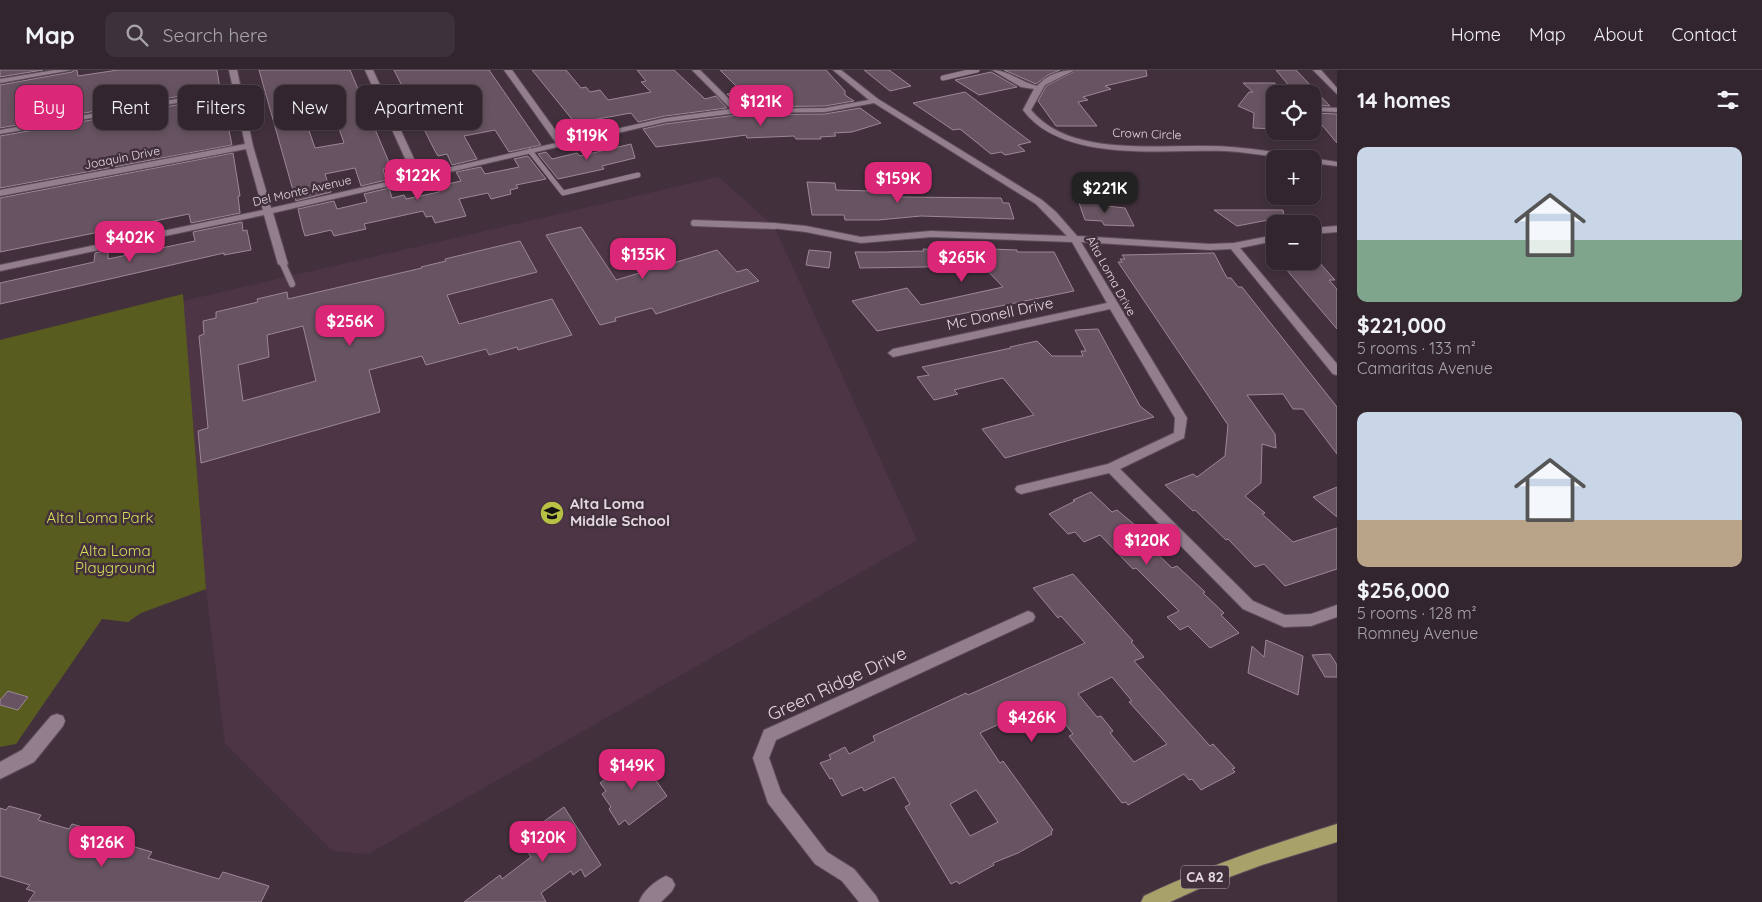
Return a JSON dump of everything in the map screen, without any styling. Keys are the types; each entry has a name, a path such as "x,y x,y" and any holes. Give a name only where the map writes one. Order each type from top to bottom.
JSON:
{"main road":[{"name":"CA 82","path":"1150,902 1202,878 1262,856 1337,834"}],"street":[{"path":"0,81 68,70"},
{"path":"233,70 237,85"},
{"path":"369,70 418,177"},
{"path":"508,70 560,144"},
{"path":"696,70 737,111"},
{"name":"Alta Loma Drive","path":"837,70 875,101 1039,202 1057,216 1076,239 1181,418 1180,435 1111,468 1021,489"},
{"path":"996,70 1024,85 1037,88 1053,76 1071,70"},
{"path":"1317,70 1337,92"},
{"name":"Crown Circle","path":"1037,88 1027,110 1041,126 1086,143 1118,149 1228,149 1266,154"},
{"path":"0,132 178,101"},
{"name":"Del Monte Avenue","path":"0,268 266,212 665,120 737,111 825,110 875,101"},
{"path":"1321,110 1337,110"},
{"path":"246,130 266,212 283,264"},
{"name":"Joaquin Drive","path":"0,193 249,146"},
{"path":"1321,161 1337,164"},
{"path":"774,226 806,229 861,240 931,234 1076,239 1210,247 1234,246 1266,240"},
{"path":"1321,231 1337,229"},
{"path":"1234,246 1337,371"},
{"name":"Mc Donell Drive","path":"893,353 1113,305"},
{"path":"1111,468 1248,605 1284,621 1311,620 1337,612"},
{"name":"Green Ridge Drive","path":"870,902 848,875 821,858 774,797 761,758 770,736 1028,617"},
{"path":"0,771 28,756 57,721"},
{"path":"648,902 666,885"}],"lane":[{"path":"944,78 977,70"},
{"path":"530,151 563,193 638,175"},
{"path":"694,223 774,226"},
{"path":"283,264 292,284"}],"shaded area":[{"name":"Alta Loma Middle School","path":"718,177 774,226 917,540 368,854 333,851 225,743 206,589 183,301"}],"green space":[{"name":"Alta Loma Park","path":"183,294 206,589 141,613 128,622 102,619 16,744 0,747 0,340"}],"building":[{"path":"0,70 43,70 0,77"},
{"path":"77,70 78,76 118,70 217,70 219,85 178,85 178,96 168,98 168,85 93,85 93,112 83,113 83,85 15,85 15,125 0,128 0,85"},
{"path":"259,70 350,70 356,85 356,130 375,130 391,167 383,169 386,180 361,186 355,168 325,174 331,192 296,201 276,130 309,130 315,148 344,143 340,130 346,130 346,85 274,85 274,123"},
{"path":"394,70 489,70 541,145 509,152 495,130 464,136 477,159 452,165 447,154 438,156 424,130 482,130 482,85 402,85"},
{"path":"532,70 566,70 581,88 586,87 590,92 600,90 608,100 651,92 641,82 646,81 637,70 674,70 705,99 716,96 727,108 665,116 638,122 631,113 575,123"},
{"path":"720,70 826,70 845,91 845,95 854,101 825,106 740,107 727,94 741,91"},
{"path":"864,70 889,70 911,86 890,91"},
{"path":"1004,70 1060,70 1048,75 1036,84"},
{"path":"1077,70 1146,70 1147,76 1105,86 1111,89 1083,97 1088,100 1078,102 1097,126 1056,126 1038,101 1046,86"},
{"path":"1276,70 1296,70 1310,85 1288,85"},
{"path":"991,72 1017,87 979,95 955,80"},
{"path":"1243,83 1275,83 1275,85 1266,85 1266,129 1253,128 1254,113 1238,106 1249,92 1253,92"},
{"path":"965,92 1031,142 1018,145 1025,151 1005,155 1001,152 991,154 960,129 953,130 913,103"},
{"path":"1321,96 1330,106 1321,106"},
{"path":"178,105 178,130 229,130 232,145 0,188 0,136 34,130 83,130 83,121 93,120 93,130 168,130 168,106"},
{"path":"860,108 881,123 852,132 834,133 836,136 820,137 821,139 796,139 794,136 747,138 746,135 656,147 643,129 665,124 737,115 825,114"},
{"path":"1321,113 1337,114 1337,143 1321,124"},
{"path":"631,144 635,158 602,166 604,169 558,179 538,154 546,152 552,159 577,153 580,156"},
{"path":"233,153 240,196 238,196 240,213 191,223 189,214 0,252 0,198"},
{"path":"528,156 546,179 516,185 518,188 510,190 511,194 491,199 488,193 459,199 466,216 435,223 432,216 426,217 423,211 364,224 366,229 334,236 331,230 305,236 298,209 334,201 337,209 367,202 364,194 389,188 392,198 404,195 406,199 439,192 439,186 461,181 456,172 481,167 485,174 519,167 514,159"},
{"path":"807,182 835,183 836,190 870,191 868,183 890,184 891,192 898,191 901,197 1001,198 1003,203 1009,203 1014,219 921,216 878,220 845,220 844,215 812,215"},
{"path":"1078,200 1105,203 1107,206 1125,208 1134,226 1104,225 1102,221 1085,220"},
{"path":"1214,210 1283,210 1284,215 1266,215 1266,220 1237,226"},
{"path":"242,222 243,231 247,230 251,250 224,255 224,253 0,304 0,283 94,262 95,253 108,250 108,259 195,241 193,232"},
{"path":"581,227 616,280 717,250 737,272 747,269 759,281 656,314 652,308 615,318 616,321 600,325 546,235"},
{"path":"520,241 537,272 447,295 459,324 552,299 572,335 518,350 517,347 489,355 486,349 426,365 422,356 369,370 380,412 201,463 198,431 208,428 199,336 204,334 203,321 216,318 216,312 258,302 257,299 287,292 288,299 422,268 446,261 445,259","holes":["303,326 316,381 243,401 238,365 269,357 267,335"]},
{"path":"965,248 1017,250 1017,252 1054,252 1074,291 877,331 852,301 907,288 921,305 1003,287 980,263 925,267 860,268 855,252 924,251 923,249 950,250"},
{"path":"809,250 831,252 829,268 806,265"},
{"path":"1214,253 1227,278 1231,278 1238,287 1242,287 1337,407 1337,454 1303,409 1293,409 1283,394 1247,395 1275,434 1276,448 1262,444 1261,483 1245,496 1265,513 1262,514 1293,542 1337,528 1337,569 1285,586 1264,564 1255,567 1228,539 1226,540 1195,510 1193,511 1165,485 1193,474 1197,477 1225,456 1228,425 1118,262 1122,262 1120,259 1125,259 1122,255"},
{"path":"1321,264 1335,280 1329,280 1337,289 1337,329 1287,270 1321,270"},
{"path":"1098,329 1140,406 1154,417 1005,458 982,429 1034,415 1003,378 954,390 958,394 934,400 917,377 929,375 922,367 1037,341 1052,356 1083,356 1081,351 1086,351 1075,330"},
{"path":"1337,487 1337,517 1313,497"},
{"path":"1091,492 1112,512 1117,510 1135,525 1154,544 1149,546 1172,568 1177,566 1205,592 1203,593 1224,613 1221,615 1239,633 1210,648 1188,626 1180,630 1167,617 1179,611 1136,568 1133,569 1100,535 1084,542 1075,532 1068,534 1049,514"},
{"path":"1073,574 1133,641 1131,642 1144,657 1134,661 1210,746 1213,744 1235,768 1232,769 1235,772 1201,790 1192,779 1189,780 1184,774 1128,805 1126,802 1122,803 1069,736 1073,734 1051,705 1026,716 1023,713 980,733 1000,763 1003,761 1053,830 1052,834 1018,853 993,863 994,865 959,884 957,881 951,884 905,807 910,804 894,777 864,791 862,787 842,796 832,778 830,779 820,763 831,759 829,755 845,747 849,754 875,741 873,736 966,693 968,695 1085,643 1061,616 1058,618 1033,588","holes":["1112,677 1132,701 1129,702 1167,744 1134,762 1110,733 1113,731 1101,716 1097,717 1078,694","976,790 998,822 970,836 950,804"]},
{"path":"1266,640 1303,656 1298,695 1248,673 1252,646 1264,657"},
{"path":"1330,654 1337,665 1337,677 1325,677 1312,655"},
{"path":"8,691 28,697 18,710 0,705 0,700"},
{"path":"638,755 667,796 629,825 625,820 619,825 609,809 611,807 602,794 606,791 600,783"},
{"path":"9,806 41,815 38,820 69,829 72,824 97,831 94,835 152,852 148,858 219,879 223,872 269,886 261,902 28,902 35,892 26,889 30,885 0,876 0,808 6,810"},
{"path":"564,807 601,865 585,877 581,869 573,875 571,871 541,893 546,902 464,902 500,875 502,879 531,857 522,842 541,828 539,825"}],"place":[{"name":"Alta Loma Middle School","path":"552,513"}],"park label":[{"name":"Alta Loma Playground","path":"115,560"}]}
